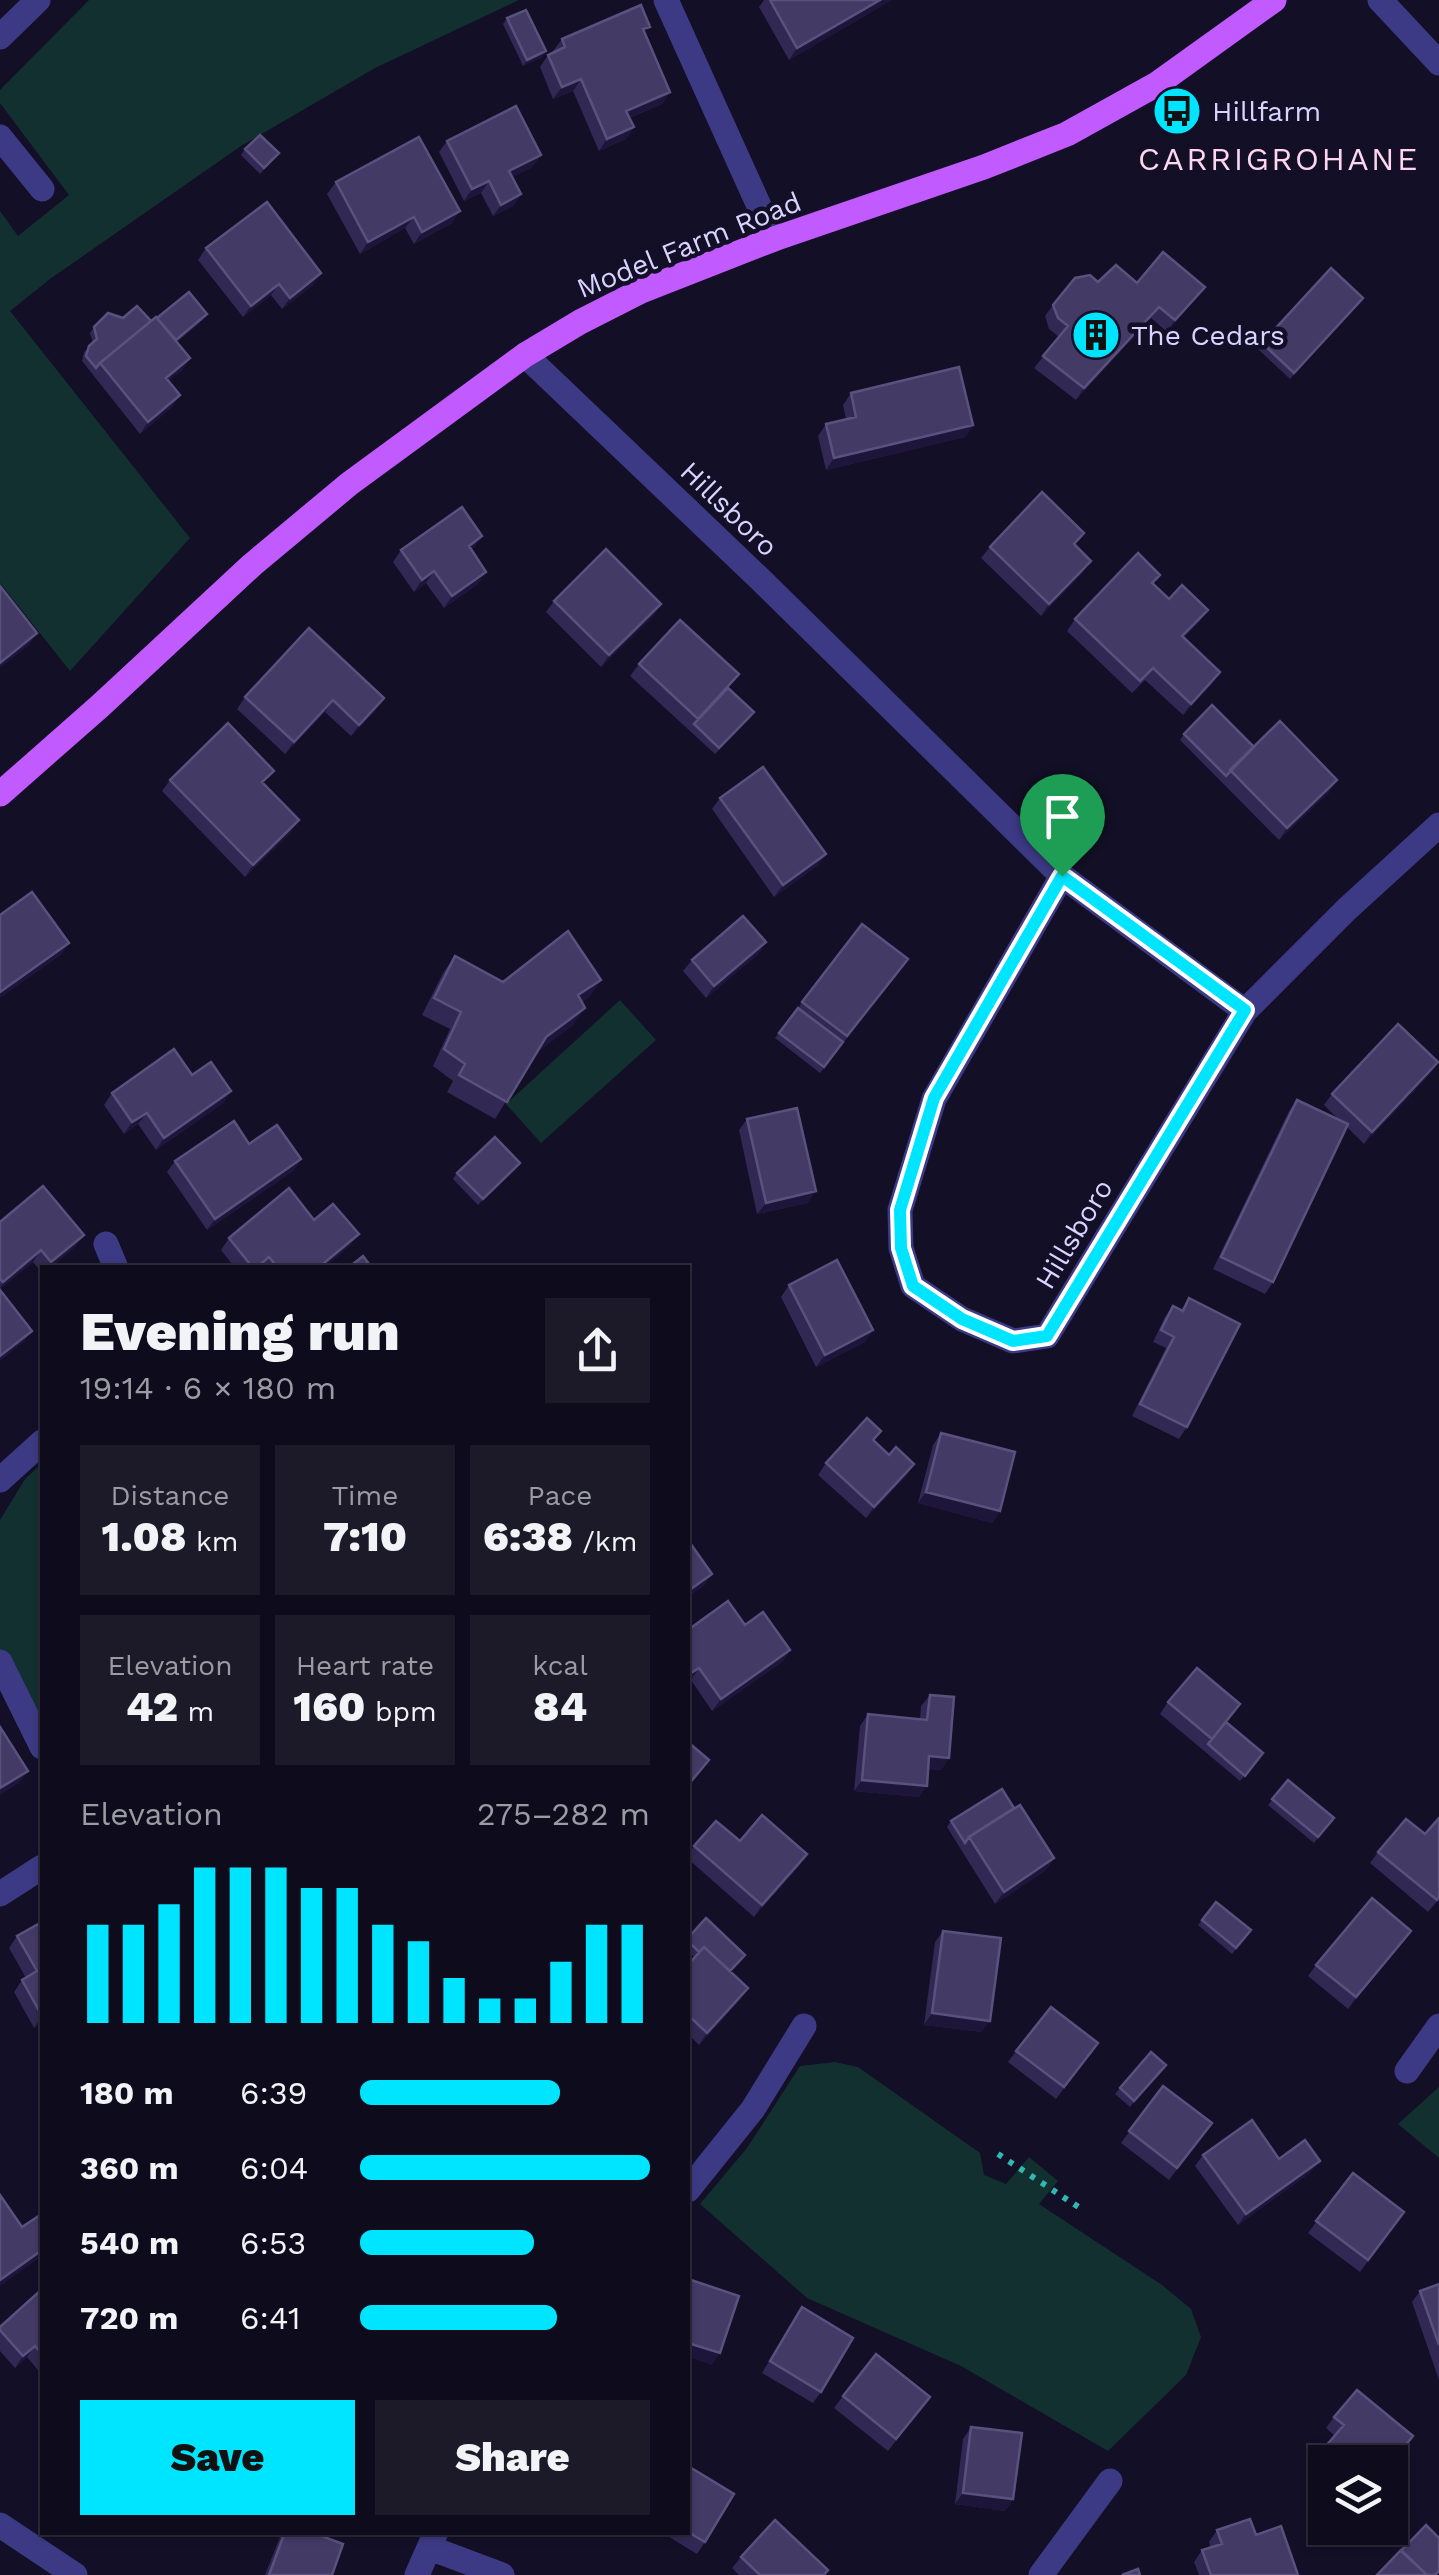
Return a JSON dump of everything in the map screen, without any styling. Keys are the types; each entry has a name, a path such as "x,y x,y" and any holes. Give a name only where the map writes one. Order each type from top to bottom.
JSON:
{"main road":[{"name":"Model Farm Road","path":"0,794 252,565 349,484 524,354 641,291 1067,134 1156,84 1274,0"}],"street":[{"path":"0,36 38,0"},
{"path":"666,0 774,239"},
{"path":"1380,0 1439,62"},
{"path":"0,137 42,189"},
{"name":"Hillsboro","path":"524,354 1062,876 1245,1010"},
{"name":"Hillsboro","path":"1062,876 934,1098 900,1210 901,1248 913,1286 962,1319 1013,1341 1047,1336 1245,1010 1439,824"},
{"path":"0,1480 40,1444"},
{"path":"0,1662 40,1743"},
{"path":"0,1894 40,1868"},
{"path":"690,2188 753,2110 804,2026"},
{"path":"1407,2071 1439,2026"},
{"path":"1040,2575 1110,2481"},
{"path":"0,2525 76,2575"},
{"path":"417,2575 433,2540 502,2575"}],"path":[{"path":"998,2154 1083,2210"}],"green space":[{"path":"89,0 519,0 375,68 241,146 10,311 190,538 70,671 0,583 0,211 18,236 69,195 0,103 0,90"},
{"path":"620,1000 656,1040 541,1143 506,1104"},
{"path":"40,1465 40,1734 0,1657 0,1520 25,1479"},
{"path":"835,2062 858,2067 980,2153 984,2175 1006,2184 1029,2157 1058,2181 1039,2204 1162,2285 1191,2309 1201,2337 1186,2375 1108,2451 961,2366 807,2298 700,2204 747,2148 800,2066"},
{"path":"1439,2087 1439,2158 1398,2124"}],"building":[{"path":"770,0 880,0 797,48"},
{"path":"641,5 650,27 643,29 670,92 626,111 634,127 607,139 581,79 562,87 548,55 565,47 562,39"},
{"path":"526,10 546,51 527,60 507,18"},
{"path":"516,106 541,155 509,171 521,194 501,205 489,181 472,189 447,141"},
{"path":"260,135 279,153 264,168 245,149"},
{"path":"419,137 460,211 422,232 414,217 368,242 336,182"},
{"path":"267,202 321,273 290,298 279,284 251,306 206,248"},
{"name":"The Cedars","path":"1163,252 1205,287 1175,320 1159,307 1084,388 1043,356 1068,326 1058,318 1053,305 1075,278 1090,275 1098,282 1116,265 1137,283"},
{"path":"1331,268 1363,298 1294,373 1262,343"},
{"path":"189,292 207,314 176,340 157,318"},
{"path":"137,306 151,321 96,368 86,356 97,339 94,327 108,313 123,318"},
{"path":"156,317 190,358 166,378 180,395 148,422 100,363"},
{"path":"959,367 973,425 834,458 826,424 856,417 851,393"},
{"path":"1042,492 1084,533 1074,544 1091,561 1049,604 990,547"},
{"path":"462,507 482,536 469,546 486,572 452,596 434,571 422,580 401,550"},
{"path":"606,549 661,604 609,655 554,601"},
{"path":"1138,553 1160,575 1152,583 1169,599 1182,585 1208,610 1182,636 1220,672 1191,704 1153,668 1140,681 1075,619"},
{"path":"0,586 37,633 0,663"},
{"path":"680,620 739,674 698,719 639,664"},
{"path":"309,628 384,698 359,725 333,700 294,742 245,697"},
{"path":"728,688 754,712 719,748 694,724"},
{"path":"1212,705 1254,747 1226,776 1184,734"},
{"path":"1280,721 1337,780 1287,828 1230,770"},
{"path":"228,723 274,771 262,782 299,820 253,865 170,780"},
{"path":"763,767 826,854 783,885 720,798"},
{"path":"32,892 69,943 0,992 0,915"},
{"path":"743,916 766,942 714,986 692,960"},
{"path":"862,924 908,959 847,1036 802,1002"},
{"path":"568,931 601,980 578,995 585,1008 546,1037 507,1102 459,1075 465,1064 444,1049 461,1012 434,998 455,956 503,982"},
{"path":"798,1008 843,1042 824,1067 779,1033"},
{"path":"1398,1024 1438,1062 1372,1132 1332,1094"},
{"path":"174,1049 192,1075 211,1062 231,1091 164,1138 147,1113 132,1122 112,1093"},
{"path":"1297,1100 1348,1124 1273,1282 1221,1257"},
{"path":"797,1108 816,1191 766,1203 747,1119"},
{"path":"234,1121 249,1144 277,1125 301,1159 215,1219 175,1161"},
{"path":"495,1137 520,1163 483,1199 457,1173"},
{"path":"43,1186 84,1235 51,1262 41,1250 3,1282 0,1222"},
{"path":"289,1188 314,1220 333,1204 359,1234 322,1265 276,1265 269,1257 260,1265 251,1265 229,1238"},
{"path":"363,1256 370,1265 352,1265"},
{"path":"837,1260 873,1330 825,1355 789,1285"},
{"path":"0,1290 32,1331 0,1356"},
{"path":"1189,1298 1240,1324 1187,1427 1140,1404 1174,1337 1161,1330 1173,1306 1183,1311"},
{"path":"867,1418 881,1431 873,1440 889,1455 896,1447 914,1464 874,1507 826,1463"},
{"path":"941,1433 1015,1452 1000,1511 926,1492"},
{"path":"690,1543 712,1574 690,1590"},
{"path":"728,1601 745,1625 763,1612 790,1650 721,1699 699,1668 690,1674 690,1629"},
{"path":"1197,1668 1240,1704 1212,1739 1168,1702"},
{"path":"930,1695 954,1697 949,1758 929,1756 927,1786 862,1780 868,1714 927,1720"},
{"path":"1226,1722 1263,1753 1245,1776 1208,1744"},
{"path":"0,1727 28,1771 0,1788"},
{"path":"690,1744 709,1760 690,1783"},
{"path":"1288,1780 1334,1818 1318,1837 1272,1799"},
{"path":"1002,1789 1014,1808 965,1843 951,1821"},
{"path":"1020,1805 1054,1858 1004,1892 969,1837"},
{"path":"762,1815 807,1854 762,1905 694,1846 716,1821 740,1841"},
{"path":"1439,1818 1437,1900 1378,1852 1406,1819 1425,1834"},
{"path":"1372,1898 1411,1931 1356,1997 1316,1965"},
{"path":"1216,1902 1251,1930 1236,1948 1202,1920"},
{"path":"706,1918 745,1955 730,1971 704,1947 699,1952 690,1943 690,1936"},
{"path":"40,1923 40,2012 22,1980 37,1971 17,1936"},
{"path":"943,1931 1001,1938 990,2021 932,2013"},
{"path":"704,1947 748,1988 707,2033 690,2017 690,1963"},
{"path":"1051,2007 1098,2043 1064,2087 1016,2051"},
{"path":"1151,2052 1166,2065 1134,2101 1120,2088"},
{"path":"1163,2086 1212,2123 1177,2168 1129,2131"},
{"path":"1252,2120 1279,2159 1305,2140 1320,2161 1246,2214 1203,2155"},
{"path":"1353,2173 1404,2212 1368,2260 1316,2221"},
{"path":"0,2195 22,2227 40,2215 40,2251 0,2280"},
{"path":"690,2280 739,2296 720,2353 690,2344"},
{"path":"1439,2284 1439,2345 1420,2291"},
{"path":"40,2291 40,2352 35,2346 23,2356 0,2327"},
{"path":"802,2307 853,2338 821,2392 770,2361"},
{"path":"876,2354 930,2397 896,2439 843,2396"},
{"path":"1357,2390 1413,2436 1406,2445 1327,2445 1344,2425 1334,2417"},
{"path":"971,2427 1022,2433 1013,2499 963,2493"},
{"path":"690,2467 734,2494 705,2542 690,2533"},
{"path":"1250,2519 1256,2535 1281,2526 1298,2575 1211,2575 1202,2550 1222,2544 1217,2530"},
{"path":"775,2520 828,2570 824,2575 760,2575 741,2557"},
{"path":"1426,2525 1439,2538 1439,2571 1435,2575 1427,2575 1401,2551"},
{"path":"284,2535 319,2535 343,2544 332,2575 269,2575"},
{"path":"1401,2550 1427,2575 1377,2575"}],"place":[{"name":"Hillfarm","path":"1177,111"},
{"name":"The Cedars","path":"1096,335"}],"district":[{"name":"CARRIGROHANE","path":"1279,159"}],"route":[{"path":"1062,876 1245,1010 1047,1336 1013,1341 962,1319 913,1286 901,1248 900,1210 934,1098 1062,876"}]}
